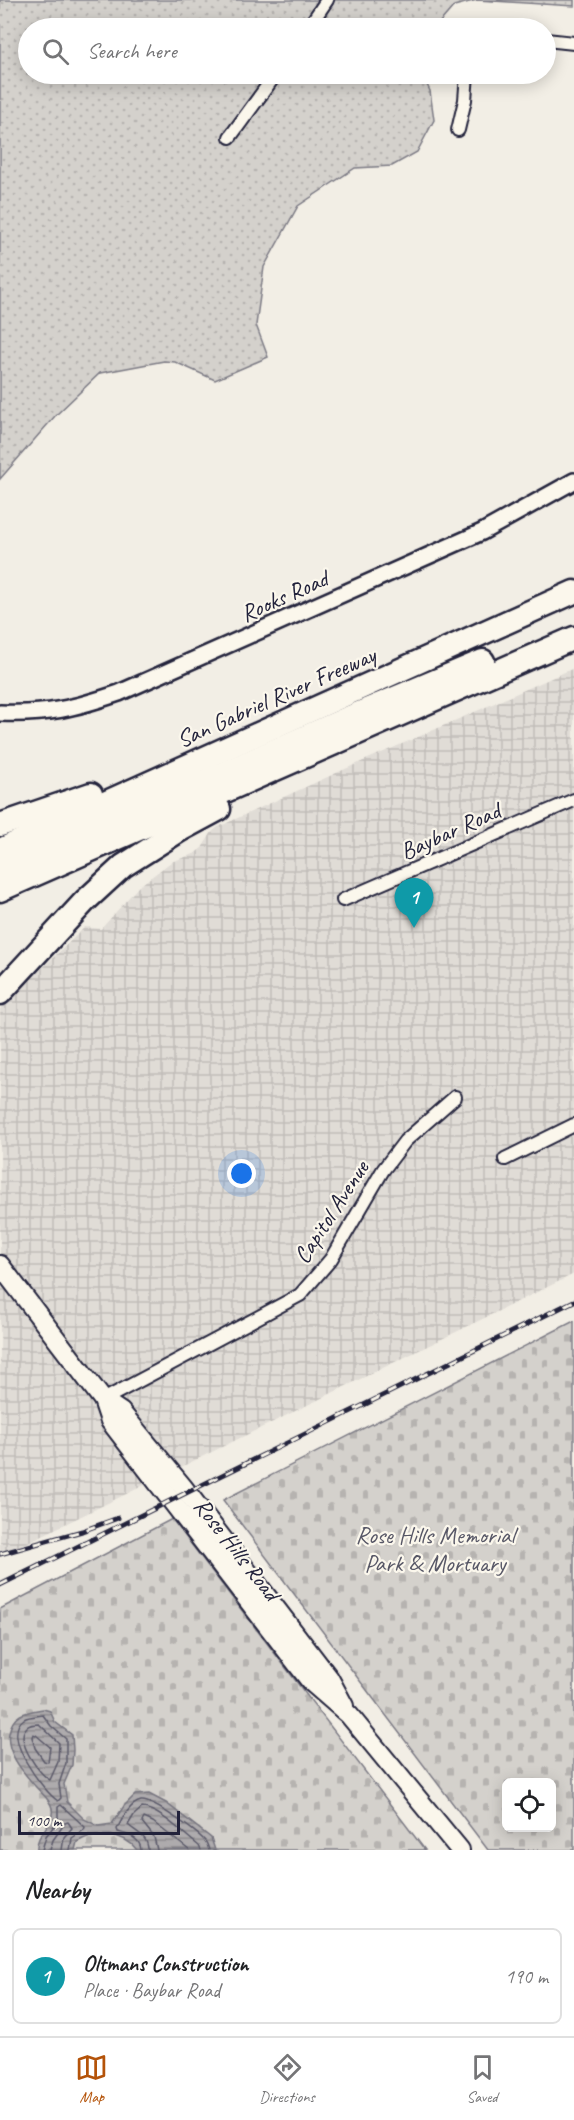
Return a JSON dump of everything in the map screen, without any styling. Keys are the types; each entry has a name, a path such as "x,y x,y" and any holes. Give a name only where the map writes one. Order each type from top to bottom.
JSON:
{"highway":[{"name":"San Gabriel River Freeway","path":"0,850 574,592"},
{"path":"50,827 81,828 574,607"},
{"path":"0,872 347,718 574,623"},
{"path":"0,890 574,638"},
{"path":"0,993 85,901 123,866 180,830 354,734"},
{"path":"0,825 224,750"}],"main road":[{"name":"Rose Hills Road","path":"0,1265 103,1400 110,1421 310,1682 349,1715 460,1850"}],"street":[{"path":"315,18 327,0"},
{"path":"556,41 574,43"},
{"path":"230,137 269,84"},
{"path":"458,130 466,84"},
{"name":"Rooks Road","path":"0,713 30,714 76,708 119,693 482,532 574,481"},
{"name":"Baybar Road","path":"344,900 574,800"},
{"name":"Capitol Avenue","path":"103,1400 300,1295 331,1259 383,1170 405,1141 455,1097"},
{"path":"505,1159 574,1125"}],"shaded area":[{"path":"574,668 574,1274 0,1556 0,1009 85,927 101,929 138,887 171,862 194,854 202,848 218,827"}],"green space":[{"path":"0,0 477,0 454,6 444,18 18,18 18,84 427,84 430,91 434,120 417,152 392,166 355,168 298,206 264,267 256,325 268,357 215,380 175,362 164,361 100,373 55,416 0,479"},
{"path":"477,0 574,0 574,6"},
{"name":"Rose Hills Memorial Park & Mortuary","path":"574,1321 574,1850 488,1850 223,1500"},
{"path":"172,1519 425,1850 0,1850 0,1609"}],"water":[{"path":"43,1709 50,1711 55,1722 72,1735 72,1765 64,1784 67,1802 84,1819 98,1826 112,1824 135,1795 149,1794 166,1803 211,1838 215,1850 137,1850 117,1836 101,1835 84,1838 77,1842 75,1850 37,1850 39,1839 51,1819 52,1808 16,1762 10,1747 9,1733 17,1717"}],"railway":[{"path":"0,1585 574,1301"},
{"path":"0,1554 82,1531 118,1518"}],"place":[{"name":"Oltmans Construction","path":"414,928"}]}
